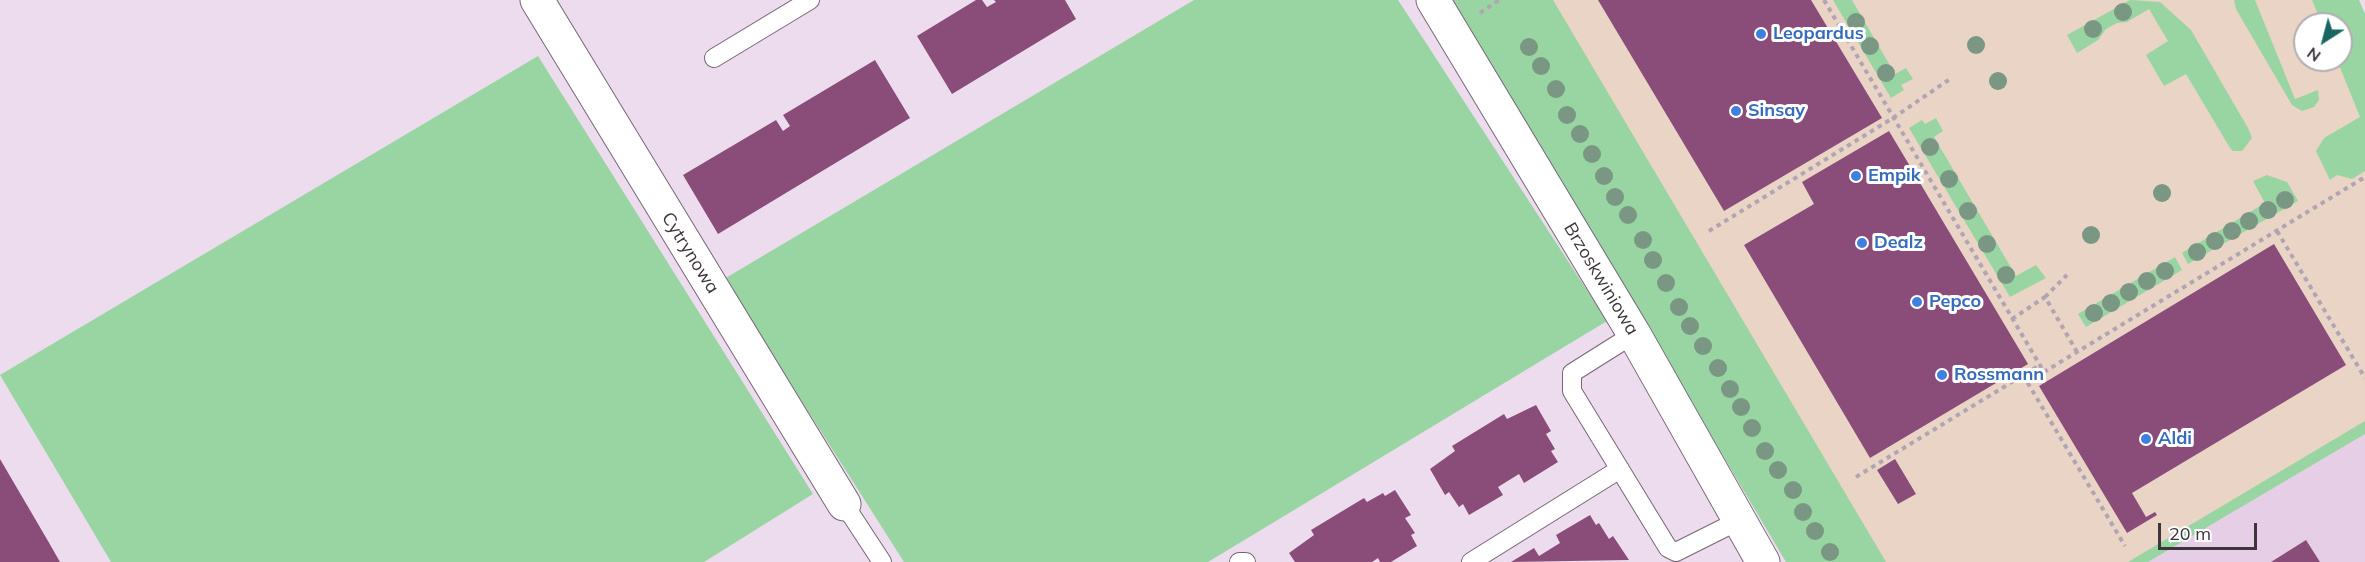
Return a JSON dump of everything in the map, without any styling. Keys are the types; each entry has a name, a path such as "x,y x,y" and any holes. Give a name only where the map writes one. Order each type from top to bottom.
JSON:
{"street":[{"name":"Cytrynowa","path":"537,0 844,504"},
{"name":"Brzoskwiniowa","path":"1433,0 1634,334 1763,562"}],"lane":[{"path":"714,58 810,0"},
{"path":"1634,334 1572,374 1572,391 1668,548 1676,552 1738,520"},
{"path":"1471,562 1620,469"},
{"path":"844,504 882,562"},
{"path":"1239,562 1246,562"}],"path":[{"path":"1824,0 2044,372 2365,177"},
{"path":"1710,231 1893,118 1950,79"},
{"path":"2277,231 2365,378"},
{"path":"2012,318 2045,297 2067,275"},
{"path":"2045,297 2077,352"},
{"path":"1856,477 2040,365"},
{"path":"2023,375 2125,546"}],"shaded area":[{"path":"1453,0 2359,0 2365,14 2365,434 2148,562 1786,562"},
{"path":"2365,434 2365,562 2148,562"}],"green space":[{"path":"1194,0 1398,0 1607,321 1208,562 904,562 724,279"},
{"path":"1453,0 1553,0 1886,562 1786,562"},
{"path":"1833,0 1852,0 1895,74 1906,68 1913,79 1901,85 1904,90 1891,98"},
{"path":"2130,0 2160,2 2191,30 2248,128 2252,138 2242,151 2233,151 2230,148 2186,74 2164,86 2146,55 2168,41 2149,9 2127,22 2117,23 2106,29 2098,40 2077,53 2067,35"},
{"path":"2234,0 2255,0 2295,99 2318,90 2319,100 2314,107 2302,111 2292,105 2236,9"},
{"path":"2312,0 2359,0 2365,14 2365,171 2352,179 2337,175 2330,180 2316,151 2324,138 2360,117 2342,72 2353,72 2353,12 2317,12"},
{"path":"538,56 813,494 704,562 111,562 0,375"},
{"path":"1936,118 1943,131 1934,137 2016,276 2036,265 2046,278 2010,297 1909,128 1922,120 1925,124"},
{"path":"2267,175 2287,182 2298,201 2188,264 2182,253 2265,203 2253,181"},
{"path":"2175,257 2182,270 2086,327 2078,314"},
{"path":"2365,421 2365,434 2148,562 2128,562"}],"building":[{"path":"976,0 982,0 987,7 996,2 994,0 1065,0 1076,19 952,94 917,36"},
{"path":"1598,0 1811,0 1882,118 1724,211"},
{"path":"875,60 910,118 718,234 683,175 776,120 783,131 790,126 783,115"},
{"path":"1889,131 2028,364 1870,458 1744,245 1814,204 1802,182"},
{"name":"Aldi","path":"2274,244 2346,365 2132,493 2146,517 2155,512 2157,515 2127,533 2039,386"},
{"path":"1536,405 1551,431 1546,434 1555,449 1551,451 1558,462 1524,483 1519,474 1498,487 1503,495 1469,515 1463,504 1459,507 1449,492 1445,495 1430,469 1455,451 1452,446 1504,414 1507,419"},
{"path":"0,459 48,541 60,562 0,562"},
{"path":"1895,459 1916,494 1898,504 1877,470"},
{"path":"1395,490 1411,515 1405,518 1415,533 1411,535 1417,546 1391,562 1380,562 1378,558 1372,562 1295,562 1289,553 1314,535 1311,530 1364,498 1367,502 1383,493 1385,496"},
{"path":"1590,515 1596,525 1599,523 1609,539 1613,536 1629,560 1511,562 1534,548 1539,556 1560,543 1556,535"},
{"path":"2306,540 2320,562 2271,562"}],"place":[{"name":"Leopardus","path":"1761,34"},
{"name":"Sinsay","path":"1736,111"},
{"name":"Empik","path":"1856,176"},
{"name":"Dealz","path":"1862,243"},
{"name":"Pepco","path":"1917,302"},
{"name":"Rossmann","path":"1942,375"},
{"name":"Aldi","path":"2146,439"}]}
